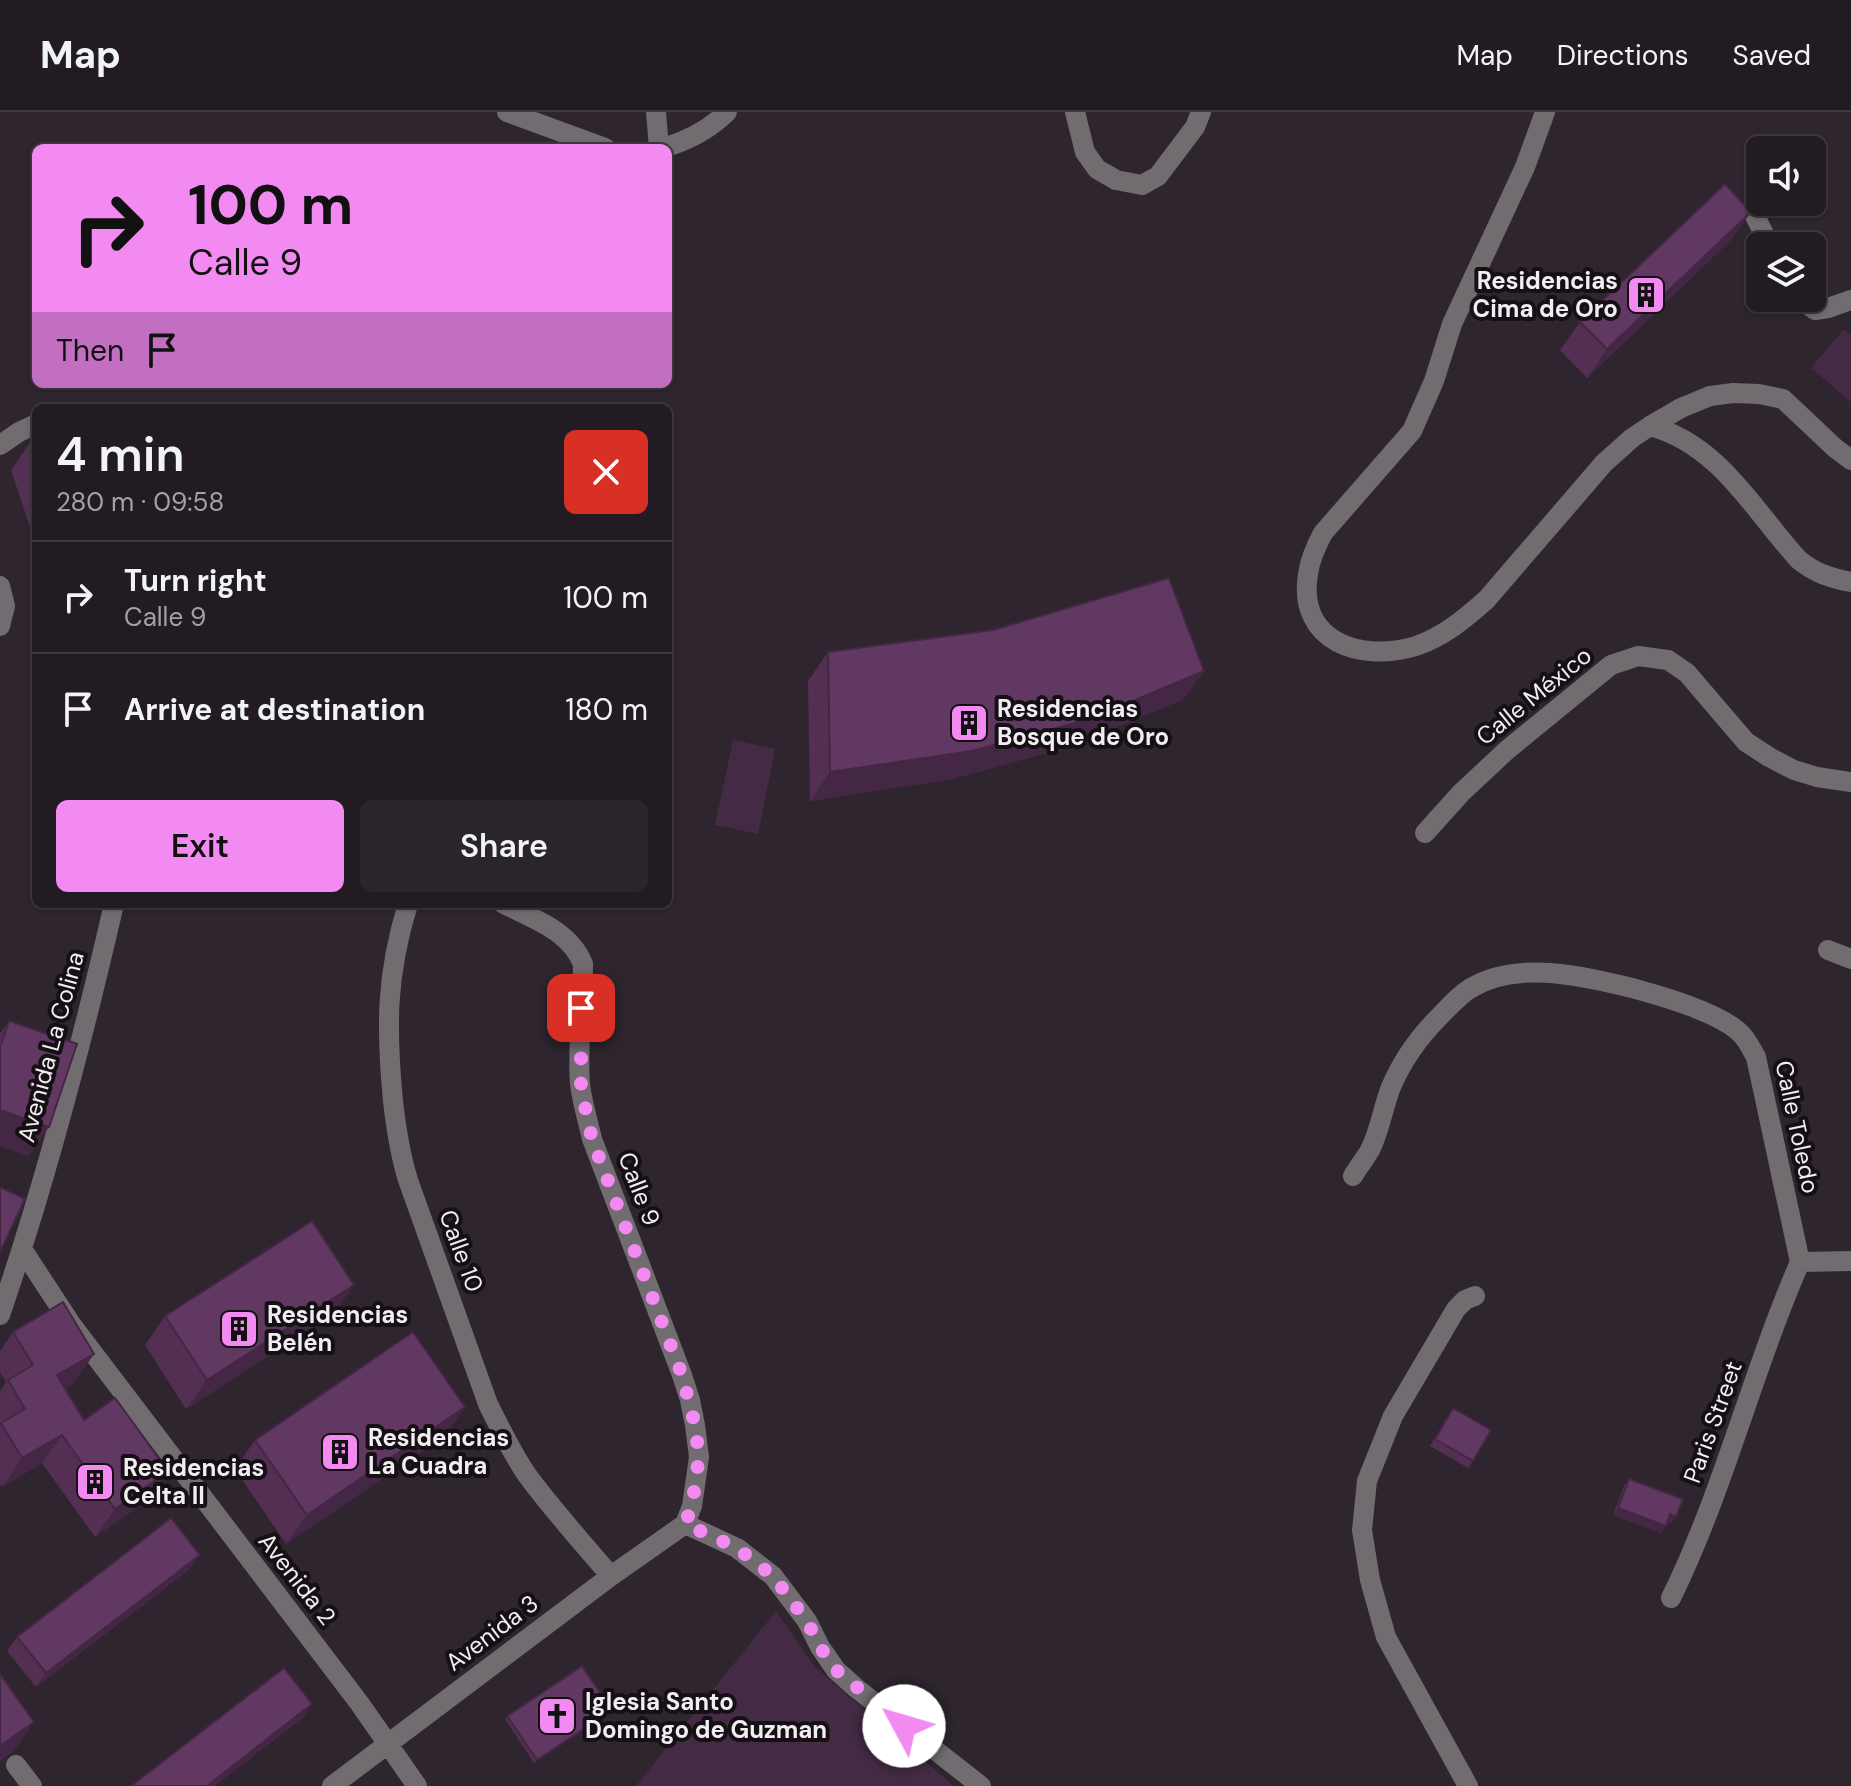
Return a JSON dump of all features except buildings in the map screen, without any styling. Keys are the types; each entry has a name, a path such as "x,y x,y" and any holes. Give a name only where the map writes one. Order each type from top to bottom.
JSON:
{"street":[{"path":"507,112 594,144"},
{"path":"656,112 660,144"},
{"path":"672,145 703,132 727,112"},
{"path":"1075,112 1085,152 1097,169 1116,180 1142,185 1158,176 1195,127 1201,112"},
{"path":"1545,112 1525,167 1452,324 1434,381 1412,431 1323,533 1313,552 1308,573 1309,606 1326,636 1359,650 1396,651 1432,640 1468,617 1487,599 1604,463 1632,438 1681,408 1710,396 1759,394 1783,399 1851,460"},
{"path":"1755,216 1763,232"},
{"path":"1826,308 1851,300"},
{"path":"0,445 32,426"},
{"path":"1650,426 1667,430 1725,470 1799,560 1812,571 1851,582"},
{"path":"0,586 5,606 0,626"},
{"name":"Calle México","path":"1425,833 1461,793 1507,750 1611,665 1638,656 1668,660 1687,673 1746,742 1769,757 1794,770 1851,782"},
{"name":"Avenida La Colina","path":"0,1315 86,1025 113,908"},
{"name":"Calle 10","path":"407,908 393,963 388,1035 396,1128 408,1180 488,1404 504,1438 526,1473 611,1576"},
{"name":"Calle 9","path":"512,908 559,932 578,951 583,964 579,1063 592,1139 682,1375 695,1425 699,1457 692,1506 685,1524"},
{"path":"1828,950 1851,959"},
{"name":"Calle Toledo","path":"1353,1176 1371,1149 1390,1089 1412,1048 1419,1037 1469,989 1490,979 1533,973 1599,980 1696,1010 1724,1021 1742,1035 1756,1057 1800,1262"},
{"name":"Avenida 2","path":"22,1249 71,1324 360,1704 417,1786"},
{"path":"1800,1262 1851,1261"},
{"name":"Paris Street","path":"1671,1598 1698,1541 1800,1262"},
{"path":"1468,1786 1386,1637 1370,1580 1362,1530 1367,1481 1393,1416 1456,1309 1475,1296"},
{"path":"685,1524 737,1548 773,1576 807,1621 836,1670 981,1786"},
{"name":"Avenida 3","path":"332,1786 685,1524"},
{"path":"16,1765 32,1786"}],"shaded area":[{"path":"1844,329 1851,335 1851,402 1811,368"},
{"path":"733,740 775,749 758,834 715,825"},
{"path":"776,1611 815,1667 954,1786 636,1786"}],"place":[{"name":"Residencias Cima de Oro","path":"1646,295"},
{"name":"Residencias Bosque de Oro","path":"969,723"},
{"name":"Residencias Belén","path":"239,1329"},
{"name":"Residencias La Cuadra","path":"340,1452"},
{"name":"Residencias Celta II","path":"95,1482"},
{"name":"Iglesia Santo Domingo de Guzman","path":"557,1716"}],"route":[{"path":"581,1008 581,1088 592,1139 690,1400 699,1457 692,1506 685,1524 737,1548 773,1576 807,1621 836,1670 904,1726"}]}
